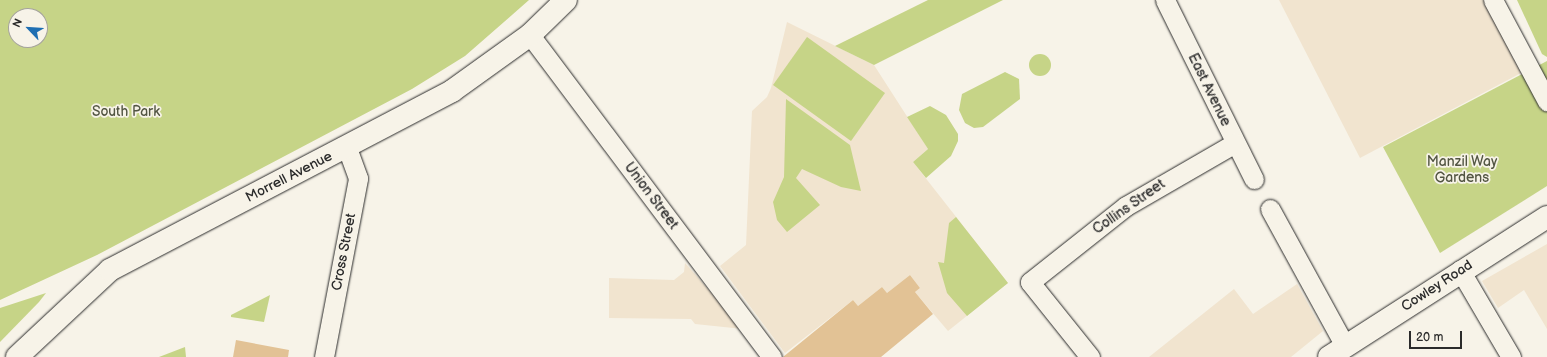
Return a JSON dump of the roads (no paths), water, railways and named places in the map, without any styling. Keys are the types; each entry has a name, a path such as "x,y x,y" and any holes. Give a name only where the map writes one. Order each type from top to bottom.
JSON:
{"street":[{"name":"Morrell Avenue","path":"17,357 110,270 347,148 452,91 530,35 566,0"},
{"name":"East Avenue","path":"1165,0 1254,179"},
{"path":"1493,0 1547,101"},
{"name":"Union Street","path":"530,35 772,357"},
{"name":"Collins Street","path":"1090,357 1030,282 1126,206 1235,143"},
{"name":"Cross Street","path":"324,357 358,178 347,148"},
{"path":"1270,209 1337,351"},
{"name":"Cowley Road","path":"1337,351 1460,270 1547,217"},
{"path":"1460,270 1512,357"}],"park label":[{"name":"South Park","path":"126,112"},
{"name":"Manzil Way Gardens","path":"1462,170"}]}
